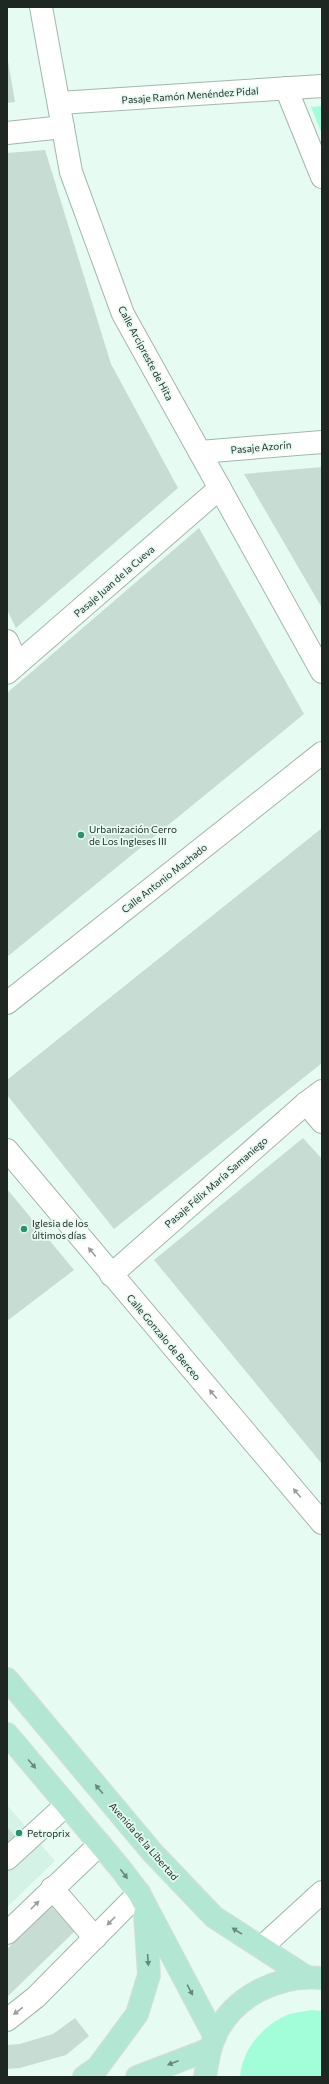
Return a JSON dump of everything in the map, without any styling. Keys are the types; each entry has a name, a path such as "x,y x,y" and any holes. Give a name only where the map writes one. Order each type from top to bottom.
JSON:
{"main road":[{"name":"Avenida de la Libertad","path":"7,1679 152,1852 214,1917 313,1977"},
{"path":"7,1734 100,1844 142,1900 212,2043"},
{"path":"84,2077 98,2067 137,2014 149,1976 142,1900"},
{"path":"205,2077 212,2043 224,2020 246,1998 274,1982 313,1977"},
{"path":"137,2077 212,2043"}],"street":[{"name":"Calle Arcipreste de Hita","path":"41,7 71,172 123,314 322,672"},
{"name":"Pasaje Ramón Menéndez Pidal","path":"58,103 322,86"},
{"path":"286,88 322,177"},
{"path":"7,133 63,127"},
{"name":"Pasaje Azorín","path":"200,452 322,442"},
{"name":"Pasaje Juan de la Cueva","path":"12,669 220,488"},
{"path":"7,641 12,669"},
{"name":"Calle Antonio Machado","path":"7,1003 322,753"},
{"path":"314,1097 322,1122"},
{"name":"Pasaje Félix María Samaniego","path":"111,1274 314,1097"},
{"name":"Calle Gonzalo de Berceo","path":"7,1150 322,1523"},
{"path":"7,1859 66,1805"},
{"path":"7,1933 52,1888 100,1844"},
{"path":"52,1888 95,1938"},
{"path":"262,1947 322,1892"},
{"path":"7,2020 36,1997 95,1938 142,1900"}],"shaded area":[{"name":"Petroprix","path":"7,1805 55,1861 7,1907"}],"green space":[{"path":"322,106 322,134 311,107"},
{"path":"311,2010 322,2011 322,2077 240,2077 249,2048 262,2032 287,2015"}],"building":[{"path":"7,55 15,102 7,103"},
{"path":"45,150 111,364 178,488 16,628 7,610 7,153"},
{"path":"322,467 322,608 244,474"},
{"name":"Urbanización Cerro de Los Ingleses III","path":"199,528 304,714 7,957 7,693"},
{"path":"322,828 322,1063 114,1229 7,1095 7,1080"},
{"path":"303,1138 322,1159 322,1464 154,1260"},
{"name":"Iglesia de los últimos días","path":"7,1189 74,1270 7,1321"},
{"path":"7,1827 21,1843 7,1855"},
{"path":"51,1906 75,1931 7,1997 7,1949"},
{"path":"75,2018 89,2036 66,2055 20,2068 7,2069 7,2045 20,2044 53,2034"}],"place":[{"name":"Urbanización Cerro de Los Ingleses III","path":"81,835"},
{"name":"Iglesia de los últimos días","path":"24,1229"},
{"name":"Petroprix","path":"19,1833"}]}
